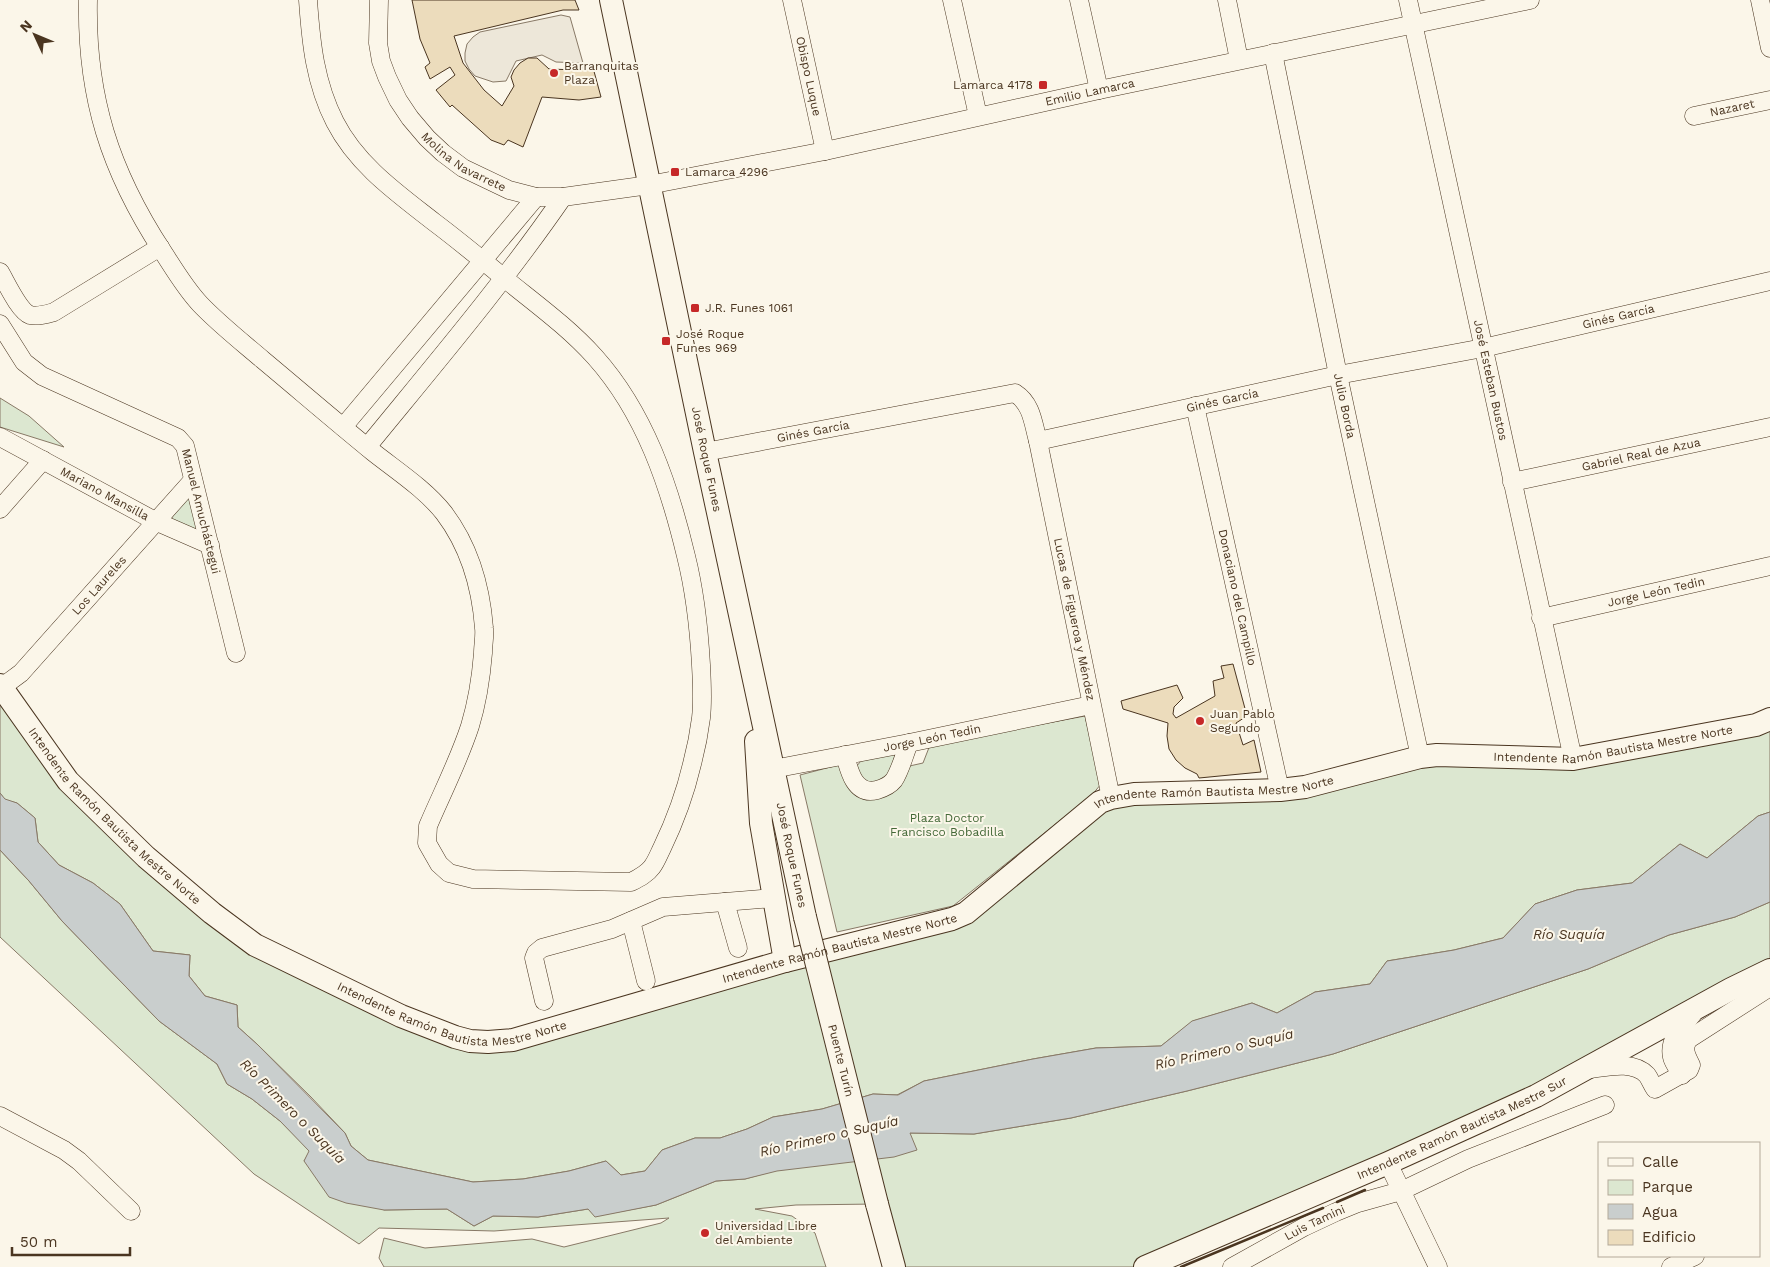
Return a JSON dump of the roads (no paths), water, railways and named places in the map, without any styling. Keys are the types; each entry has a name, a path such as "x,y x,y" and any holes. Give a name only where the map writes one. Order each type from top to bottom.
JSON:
{"main road":[{"name":"José Roque Funes","path":"611,0 705,452 805,917"},
{"path":"752,665 761,823 785,962"},
{"name":"Intendente Ramón Bautista Mestre Norte","path":"1,686 68,781 146,857 237,933 255,945 401,1016 455,1037 470,1041 488,1042 513,1040 785,962 943,922 966,913 1100,802 1111,798 1134,794 1280,790 1305,787 1420,757 1437,755 1573,759 1756,725 1770,718"},
{"name":"Puente Turín","path":"805,917 894,1267"},
{"name":"Intendente Ramón Bautista Mestre Sur","path":"1144,1267 1388,1163 1536,1096 1730,989 1770,970"},
{"name":"Puente Turín","path":"877,1204 883,1267"}],"street":[{"path":"88,0 87,34 89,61 95,95 118,172 135,207 186,287 221,324 429,497 444,513 465,548 473,569 480,598 484,631 482,666 477,701 470,727 428,826 427,843 431,852 448,873 473,879 631,882 641,877 652,867 671,830 683,799 696,749 701,717 700,641 696,606 677,518 658,464 645,433 616,383 575,335 484,260 386,184 365,164 349,144 336,123 317,76 311,44 308,0"},
{"name":"Molina Navarrete","path":"380,0 378,43 381,61 398,100 426,138 463,168 510,190 536,197 563,197 649,185"},
{"name":"Obispo Luque","path":"792,0 825,151"},
{"path":"952,0 978,116"},
{"path":"1079,0 1099,90"},
{"path":"1226,0 1239,60"},
{"name":"José Esteban Bustos","path":"1408,0 1573,759"},
{"name":"Emilio Lamarca","path":"649,185 825,151 1239,60 1530,0"},
{"path":"1760,0 1770,48"},
{"name":"Julio Borda","path":"1273,53 1338,375 1420,757"},
{"name":"Nazaret","path":"1694,116 1770,100"},
{"path":"343,427 536,197"},
{"path":"367,447 504,278 563,197"},
{"path":"0,272 21,307 30,315 42,315 54,312 160,247"},
{"name":"Ginés García","path":"705,452 1014,393 1026,402 1030,410 1038,442 1338,375 1483,348 1770,281"},
{"name":"Manuel Amuchástegui","path":"0,324 24,362 42,376 178,438 185,446 236,653"},
{"name":"Donaciano del Campillo","path":"1195,406 1280,790"},
{"name":"Gabriel Real de Azua","path":"1512,482 1770,427"},
{"name":"Mariano Mansilla","path":"0,437 156,521 210,545"},
{"name":"Lucas de Figueroa y Méndez","path":"1038,442 1111,798"},
{"path":"0,509 43,460"},
{"name":"Los Laureles","path":"1,686 21,673 193,480"},
{"name":"Jorge León Tedin","path":"1542,618 1770,566"},
{"name":"Jorge León Tedin","path":"774,769 1091,705"},
{"path":"845,754 853,780 865,790 872,791 886,787 893,780 909,743"},
{"path":"544,1001 534,958 536,953 542,948 612,929 663,907 774,898"},
{"path":"725,902 738,948"},
{"path":"631,921 646,981"},
{"path":"1586,1069 1621,1066 1637,1068 1647,1075 1655,1089 1688,1070 1691,1064 1685,1053 1685,1045 1689,1039 1770,987"},
{"path":"1682,1075 1672,1058 1672,1046 1677,1032 1698,1008"},
{"name":"Luis Tamini","path":"1232,1267 1304,1227 1336,1212 1358,1203 1401,1191 1468,1159 1605,1105"},
{"path":"0,1116 64,1150 79,1161 131,1211"},
{"path":"1388,1163 1438,1267"},
{"path":"1671,1267 1693,1257"}],"water":[{"name":"Río Suquía","path":"0,793 5,799 17,803 35,818 38,842 59,865 93,883 120,904 153,951 190,955 189,976 205,996 237,1005 238,1027 345,1133 351,1146 368,1160 473,1182 523,1179 569,1171 606,1161 621,1175 645,1171 662,1150 695,1138 720,1138 747,1129 773,1117 822,1109 873,1094 898,1095 924,1081 1033,1059 1096,1048 1161,1046 1192,1021 1252,1003 1277,1013 1315,992 1370,984 1387,961 1454,950 1503,938 1535,904 1577,890 1632,883 1680,844 1707,858 1758,816 1770,812 1770,902 1735,917 1669,935 1588,969 1333,1054 1187,1091 1071,1118 974,1134 910,1133 917,1150 894,1157 777,1171 745,1179 716,1181 656,1205 595,1217 588,1209 538,1217 493,1216 474,1226 447,1209 384,1210 346,1203 329,1197 304,1161 309,1151 280,1121 252,1099 227,1084 217,1064 159,1021 62,921 0,850"}],"place":[{"name":"Barranquitas Plaza","path":"554,73"},
{"name":"Lamarca 4178","path":"1043,85"},
{"name":"Lamarca 4296","path":"675,172"},
{"name":"J.R. Funes 1061","path":"695,308"},
{"name":"José Roque Funes 969","path":"666,341"},
{"name":"Juan Pablo Segundo","path":"1200,721"},
{"name":"Universidad Libre del Ambiente","path":"705,1233"}],"park label":[{"name":"Plaza Doctor Francisco Bobadilla","path":"947,825"}],"water label":[{"name":"Río Primero o Suquía","path":"1224,1049"},
{"name":"Río Primero o Suquía","path":"293,1111"},
{"name":"Río Primero o Suquía","path":"829,1136"}]}
